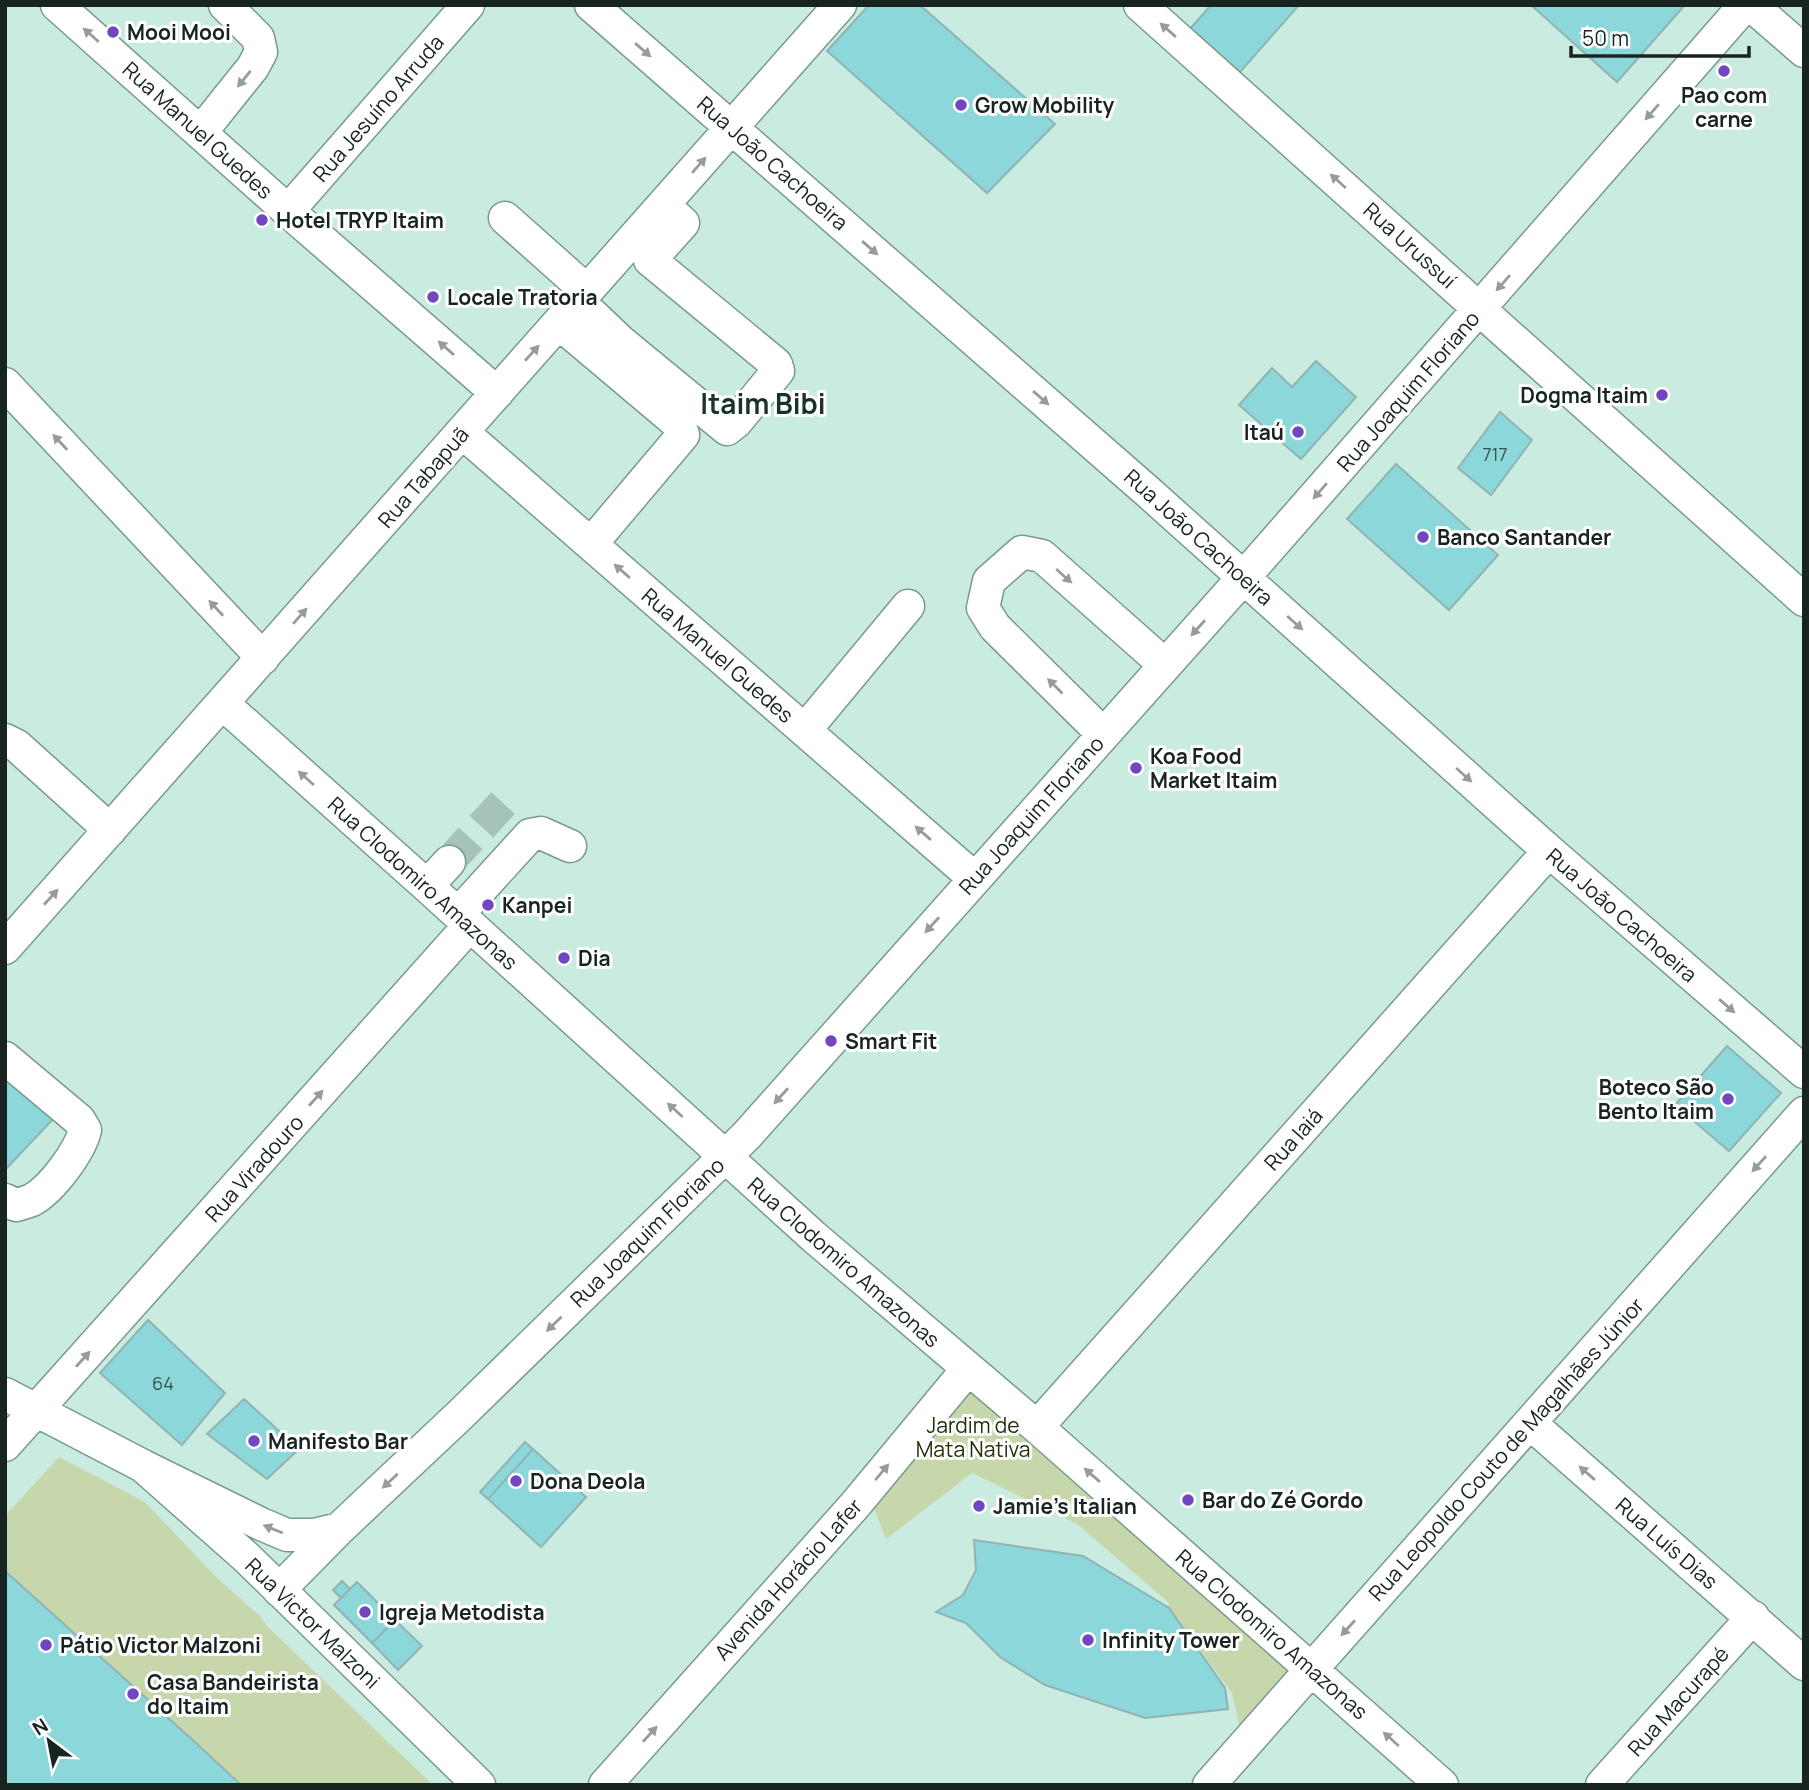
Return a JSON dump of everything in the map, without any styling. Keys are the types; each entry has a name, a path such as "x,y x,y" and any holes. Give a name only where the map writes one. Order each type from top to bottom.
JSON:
{"street":[{"name":"Rua Manuel Guedes","path":"57,5 497,393"},
{"path":"201,132 253,67 261,52 258,38 225,5"},
{"name":"Rua Jesuíno Arruda","path":"288,211 468,5"},
{"name":"Rua João Cachoeira","path":"591,5 1244,577 1549,851 1804,1072"},
{"name":"Rua Tabapuã","path":"6,947 840,5"},
{"name":"Rua Urussuí","path":"1140,5 1804,600"},
{"name":"Rua Joaquim Floriano","path":"279,1590 726,1156 1244,577 1745,5"},
{"path":"1751,5 1804,51"},
{"path":"575,305 727,429 736,422 778,371 776,364 650,260 683,223 663,205"},
{"path":"505,218 575,305 680,425 683,435 591,544"},
{"path":"5,384 263,657"},
{"name":"Rua Manuel Guedes","path":"462,432 974,878"},
{"path":"1103,734 995,627 983,608 989,581 1022,552 1042,556 1165,665"},
{"path":"805,730 908,606"},
{"name":"Rua Clodomiro Amazonas","path":"222,704 428,886 814,1237 1037,1427 1442,1785"},
{"path":"5,740 17,746 110,830"},
{"name":"Rua Viradouro","path":"5,1445 464,920 530,835 541,833 570,846"},
{"name":"Rua Iaiá","path":"1037,1427 1549,851"},
{"path":"428,886 449,862"},
{"path":"5,1058 79,1120 85,1130 82,1142 56,1179 33,1200 16,1205 5,1200"},
{"name":"Rua Leopoldo Couto de Magalhães Júnior","path":"1209,1785 1804,1113"},
{"name":"Avenida Horácio Lafer","path":"605,1785 855,1505 967,1370"},
{"name":"Rua Victor Malzoni","path":"5,1394 143,1466 287,1535 314,1535 339,1529"},
{"name":"Rua Luís Dias","path":"1530,1423 1804,1664"},
{"name":"Rua Victor Malzoni","path":"143,1466 247,1558 479,1785"},
{"name":"Rua Macurapé","path":"1602,1785 1753,1617"}],"green space":[{"name":"Jardim de Mata Nativa","path":"969,1387 1297,1669 1241,1734 1232,1693 1169,1608 1168,1602 1077,1524 972,1473 886,1539 869,1496"},
{"path":"59,1457 145,1502 218,1579 260,1616 267,1626 433,1785 240,1785 5,1571 5,1516"}],"building":[{"name":"Grow Mobility","path":"869,5 920,5 1055,124 987,193 827,51"},
{"path":"1211,5 1299,5 1240,72 1189,30"},
{"path":"1531,5 1685,5 1617,82"},
{"name":"Itaú","path":"1316,361 1356,397 1301,459 1239,405 1272,368 1292,387"},
{"path":"1500,412 1532,440 1491,495 1458,468"},
{"name":"Banco Santander","path":"1396,464 1498,555 1449,610 1347,519"},
{"name":"Boteco São Bento Itaim","path":"1727,1046 1781,1093 1729,1151 1675,1105"},
{"path":"13,1081 54,1118 5,1170 5,1082"},
{"path":"148,1320 225,1393 182,1445 100,1373"},
{"name":"Manifesto Bar","path":"244,1399 299,1449 267,1479 207,1434"},
{"path":"525,1442 533,1449 488,1499 480,1492"},
{"path":"533,1449 586,1497 541,1547 488,1499"},
{"name":"Infinity Tower","path":"974,1540 1083,1556 1169,1608 1225,1688 1228,1709 1145,1718 1045,1685 1000,1657 966,1623 936,1612 963,1595 976,1570"},
{"name":"Pátio Victor Malzoni","path":"5,1571 196,1743 241,1785 5,1785"},
{"path":"342,1581 350,1589 341,1598 333,1590"},
{"name":"Igreja Metodista","path":"357,1582 395,1620 372,1643 334,1605"},
{"path":"395,1620 422,1646 398,1670 372,1643"}],"tunnel":[{"path":"449,862 506,800"}],"place":[{"name":"Mooi Mooi","path":"113,32"},
{"name":"Pao com carne","path":"1724,71"},
{"name":"Grow Mobility","path":"961,105"},
{"name":"Hotel TRYP Itaim","path":"262,220"},
{"name":"Locale Tratoria","path":"433,297"},
{"name":"Dogma Itaim","path":"1662,395"},
{"name":"Itaú","path":"1298,432"},
{"name":"Banco Santander","path":"1423,537"},
{"name":"Koa Food Market Itaim","path":"1136,768"},
{"name":"Kanpei","path":"488,905"},
{"name":"Dia","path":"564,958"},
{"name":"Smart Fit","path":"831,1041"},
{"name":"Boteco São Bento Itaim","path":"1728,1099"},
{"name":"Manifesto Bar","path":"254,1441"},
{"name":"Dona Deola","path":"516,1481"},
{"name":"Bar do Zé Gordo","path":"1188,1500"},
{"name":"Jamie's Italian","path":"979,1506"},
{"name":"Igreja Metodista","path":"365,1612"},
{"name":"Infinity Tower","path":"1088,1640"},
{"name":"Pátio Victor Malzoni","path":"46,1645"},
{"name":"Casa Bandeirista do Itaim","path":"133,1694"}],"district":[{"name":"Itaim Bibi","path":"763,403"}]}
